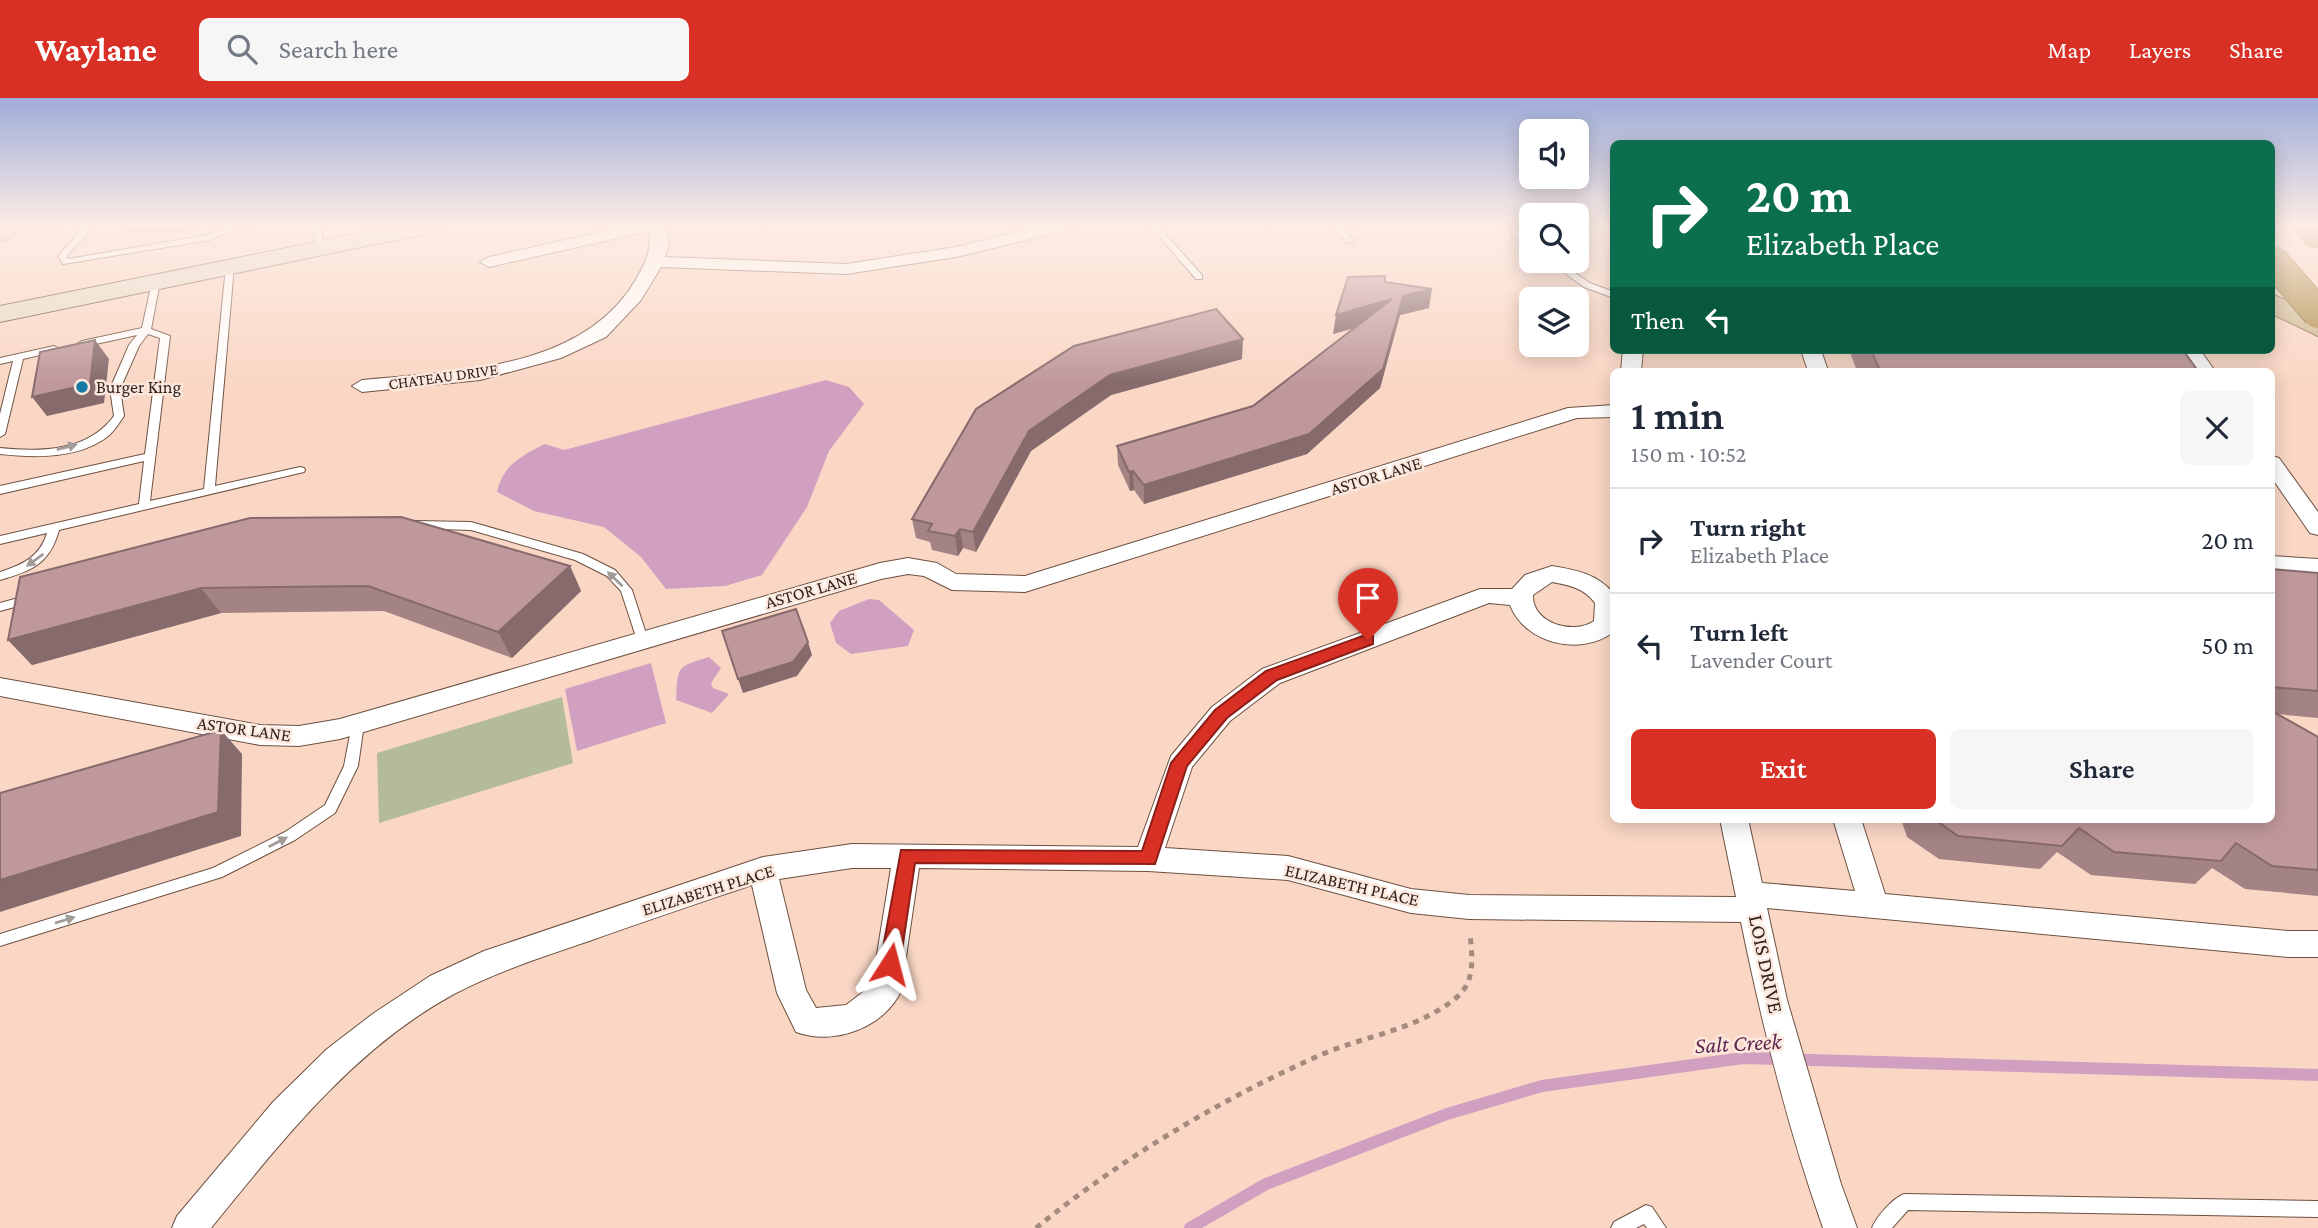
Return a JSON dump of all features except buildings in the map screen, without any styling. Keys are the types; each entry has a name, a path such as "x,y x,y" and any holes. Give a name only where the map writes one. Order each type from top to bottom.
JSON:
{"highway":[{"path":"2287,278 2318,313"}],"main road":[{"path":"0,314 176,278"},
{"path":"2275,282 2318,304"},
{"path":"2275,305 2318,327"}],"street":[{"name":"CHATEAU DRIVE","path":"362,386 480,374 554,354 599,333 635,296 646,278"},
{"path":"2193,354 2204,368"},
{"name":"ASTOR LANE","path":"0,687 260,735 299,736 358,724 859,576 908,566 929,569 952,582 1026,584 1426,461 1575,412 1610,411"},
{"path":"2275,467 2318,528"},
{"path":"2275,564 2318,567"},
{"path":"1148,859 1180,763 1221,714 1271,676 1488,595 1520,598"},
{"name":"LOIS DRIVE","path":"1735,823 1772,1000 1824,1184 1840,1228"},
{"path":"1848,823 1874,905"},
{"path":"763,869 792,993 807,1022 835,1023 853,1020 871,1008 886,991 907,855"},
{"name":"ELIZABETH PLACE","path":"189,1228 284,1113 320,1078 385,1023 441,986 494,960 763,869 852,856 1148,859 1288,868 1410,901 1469,907 1752,902 1874,905 2289,944 2318,944"}],"lane":[{"path":"209,491 229,278"},
{"path":"1576,278 1610,294"},
{"path":"0,451 19,453 62,450 101,437 119,416 115,390 134,345 146,330 156,282"},
{"path":"0,360 146,330 165,336 144,506"},
{"path":"0,434 19,357"},
{"path":"0,490 150,456"},
{"path":"0,540 300,470"},
{"path":"404,525 471,526 579,557 611,573 626,590 642,640"},
{"path":"0,576 42,558 50,545 54,527"},
{"path":"0,607 40,596"},
{"path":"0,940 217,873 290,836 330,809 351,766 358,724"},
{"path":"1881,1228 1904,1202 2318,1209"},
{"path":"1620,1228 1646,1213 1657,1228"}],"path":[{"path":"1035,1228 1104,1174 1199,1115 1318,1056 1427,1016 1459,996 1472,973 1469,907"}],"green space":[{"path":"562,697 573,763 379,823 377,753"}],"shaded area":[{"path":"826,380 849,387 864,404 829,451 807,507 762,575 725,586 666,589 641,557 604,527 534,511 497,492 504,475 514,462 545,444 564,450"},
{"path":"869,599 879,600 914,630 908,646 851,654 836,643 830,623 839,611"},
{"path":"709,657 721,668 711,683 713,688 729,694 712,713 676,700 677,680 681,670 690,663"},
{"path":"651,663 666,723 577,751 565,689"}],"waterway":[{"name":"Salt Creek","path":"1190,1228 1266,1184 1447,1114 1542,1086 1743,1058 2318,1075"}],"place":[{"name":"Burger King","path":"82,387"}],"route":[{"path":"890,964 907,855 1148,859 1180,763 1221,714 1271,676 1368,640"}]}
